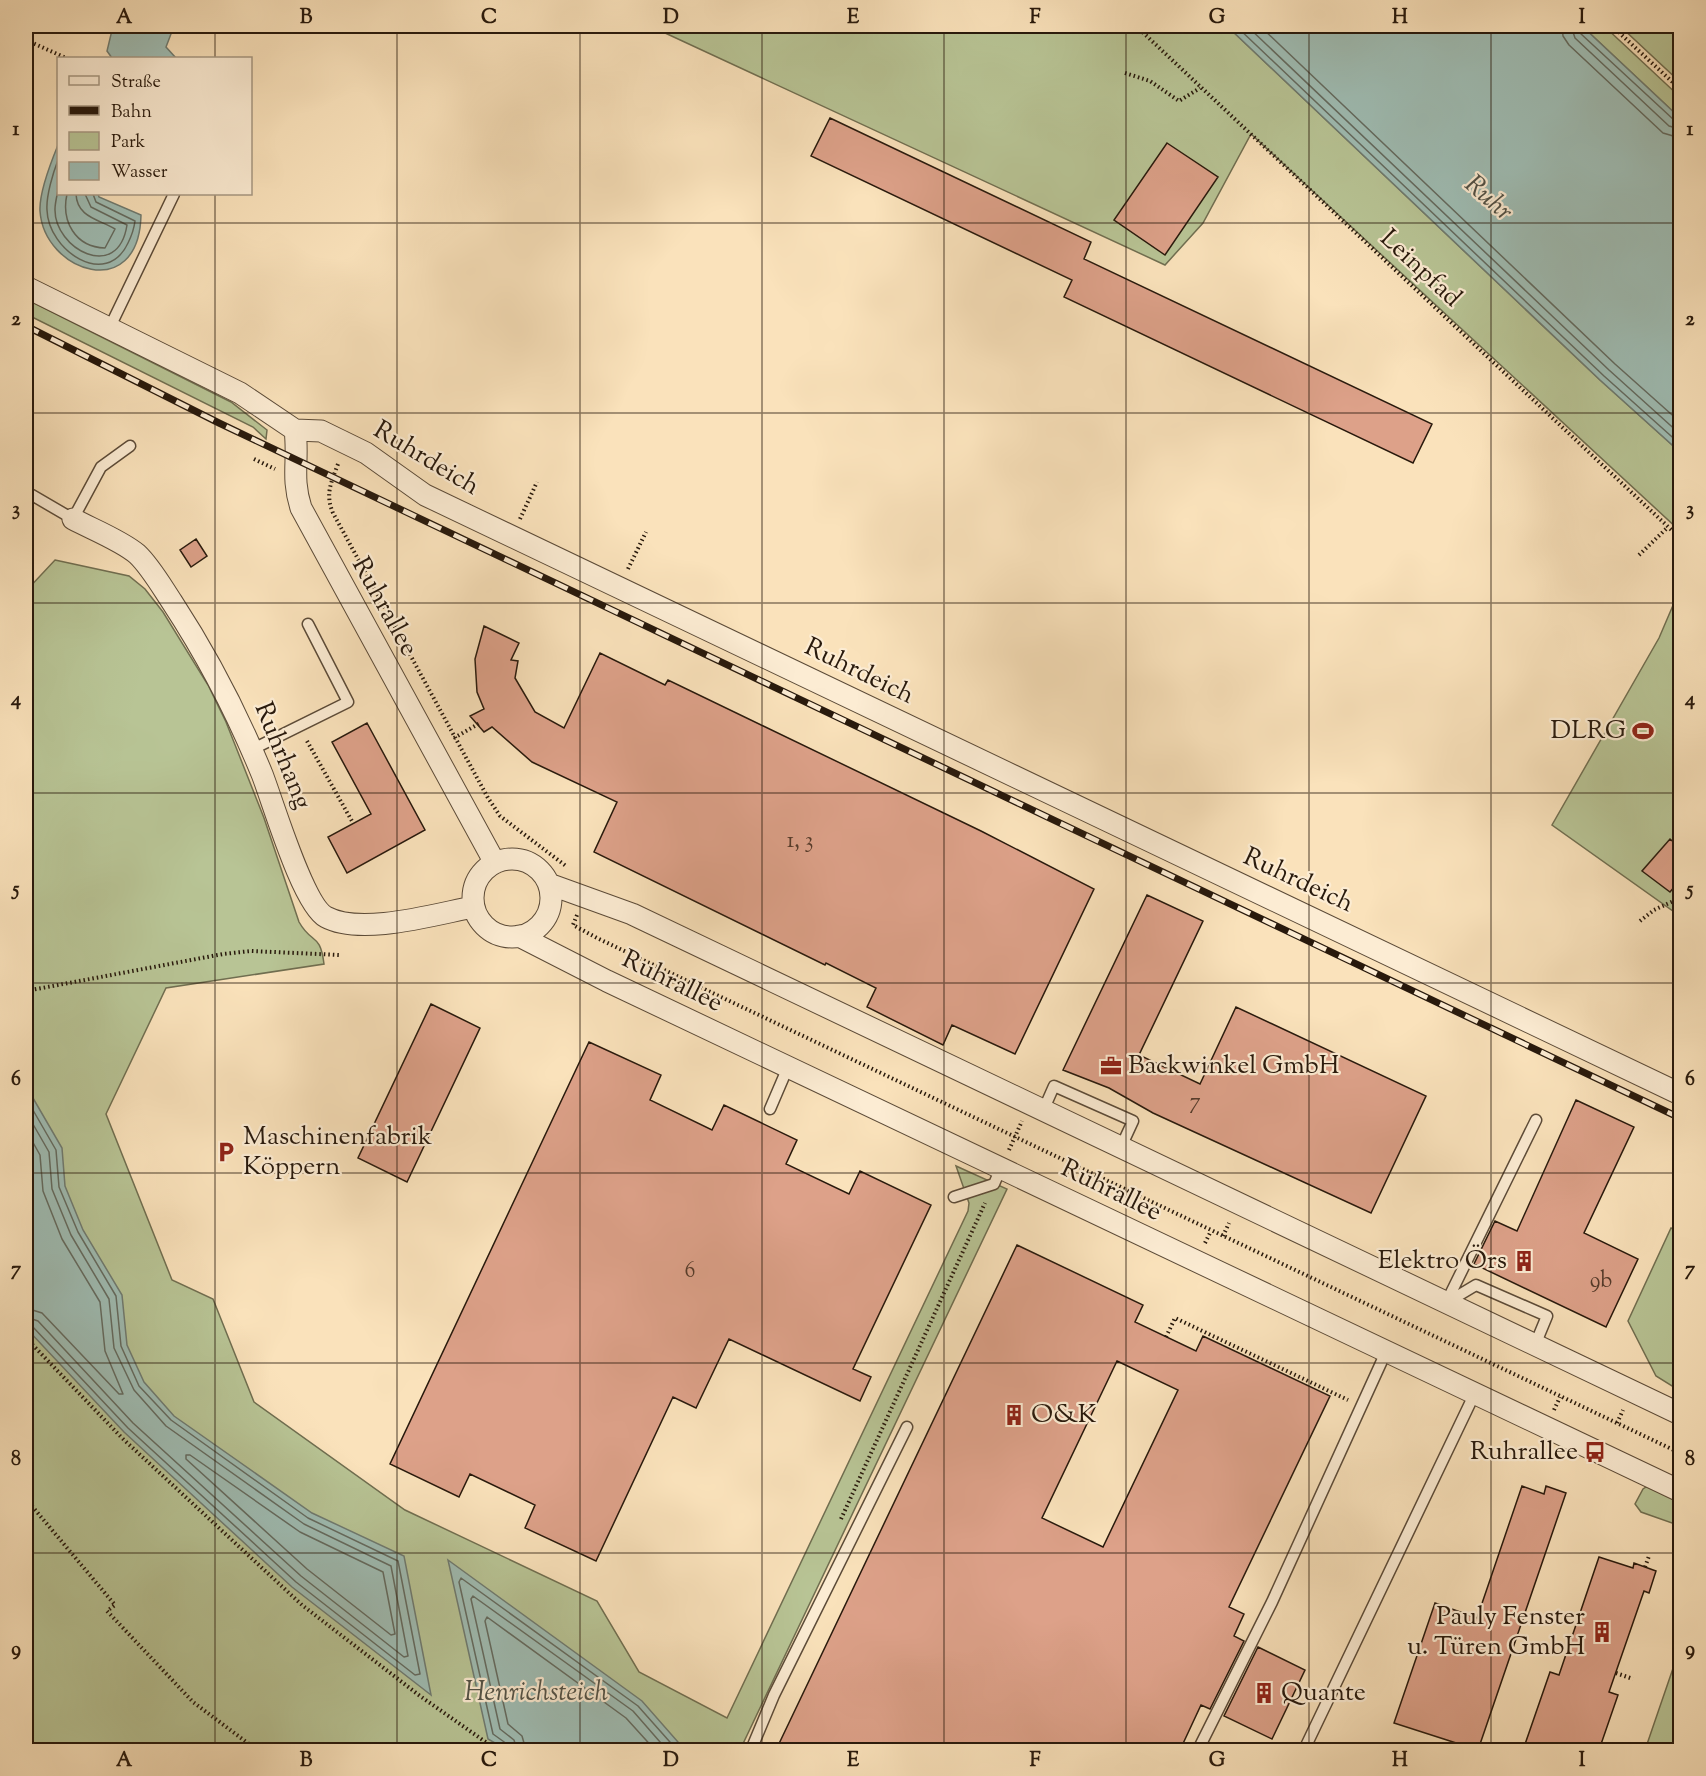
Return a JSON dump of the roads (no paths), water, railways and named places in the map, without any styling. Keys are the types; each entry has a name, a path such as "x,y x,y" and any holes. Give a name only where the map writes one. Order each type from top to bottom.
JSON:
{"street":[{"name":"Ruhrdeich","path":"26,287 108,330 240,393 295,430 321,431 340,440 383,463 425,495 1680,1094"},
{"name":"Ruhrallee","path":"295,430 297,446 294,475 301,508 495,863 517,859 526,861 541,872 549,884 632,914 1680,1414"},
{"name":"Ruhrhang","path":"74,519 137,554 201,646 233,706 300,876 315,906 324,917 340,922 369,924 473,907"},
{"path":"473,907 474,891 479,878 495,863"},
{"path":"519,936 532,932 547,915 551,899 549,884"},
{"name":"Ruhrallee","path":"473,907 479,919 489,929 506,936 519,936 788,1067 997,1176 1386,1352 1680,1491"}],"lane":[{"path":"108,330 174,195"},
{"path":"26,505 32,495 74,519 101,467 130,446"},
{"path":"251,750 348,702 308,624"},
{"path":"770,1109 788,1067"},
{"path":"1036,1108 1054,1086 1133,1121 1121,1147"},
{"path":"1446,1304 1536,1120"},
{"path":"954,1197 997,1176"},
{"path":"1446,1304 1476,1285 1547,1316 1535,1345"},
{"path":"1198,1750 1272,1602 1386,1352"},
{"path":"1304,1750 1474,1395"},
{"path":"751,1750 788,1664 907,1427"}],"water":[{"path":"113,26 174,26 166,47 175,57 111,57 107,51"},
{"name":"Ruhr","path":"1227,26 1582,26 1680,118 1680,452 1600,380"},
{"path":"57,148 57,195 98,195 141,215 136,243 125,260 109,269 91,269 73,263 57,250 45,232 40,211 41,195"},
{"name":"Henrichsteich","path":"26,1086 62,1148 65,1186 83,1230 122,1295 127,1345 144,1382 174,1416 312,1513 404,1556 431,1695 292,1587 124,1432 26,1328"},
{"name":"Henrichsteich","path":"448,1560 642,1701 685,1750 507,1750 488,1739"}],"railway":[{"path":"26,326 219,423 1680,1118"}],"place":[{"name":"DLRG","path":"1643,731"},
{"name":"Backwinkel GmbH","path":"1111,1066"},
{"name":"Maschinenfabrik Köppern","path":"226,1152"},
{"name":"Elektro Örs","path":"1524,1261"},
{"name":"O&K","path":"1014,1415"},
{"name":"Ruhrallee","path":"1595,1452"},
{"name":"Pauly Fenster u. Türen GmbH","path":"1602,1632"},
{"name":"Quante","path":"1264,1693"}]}
